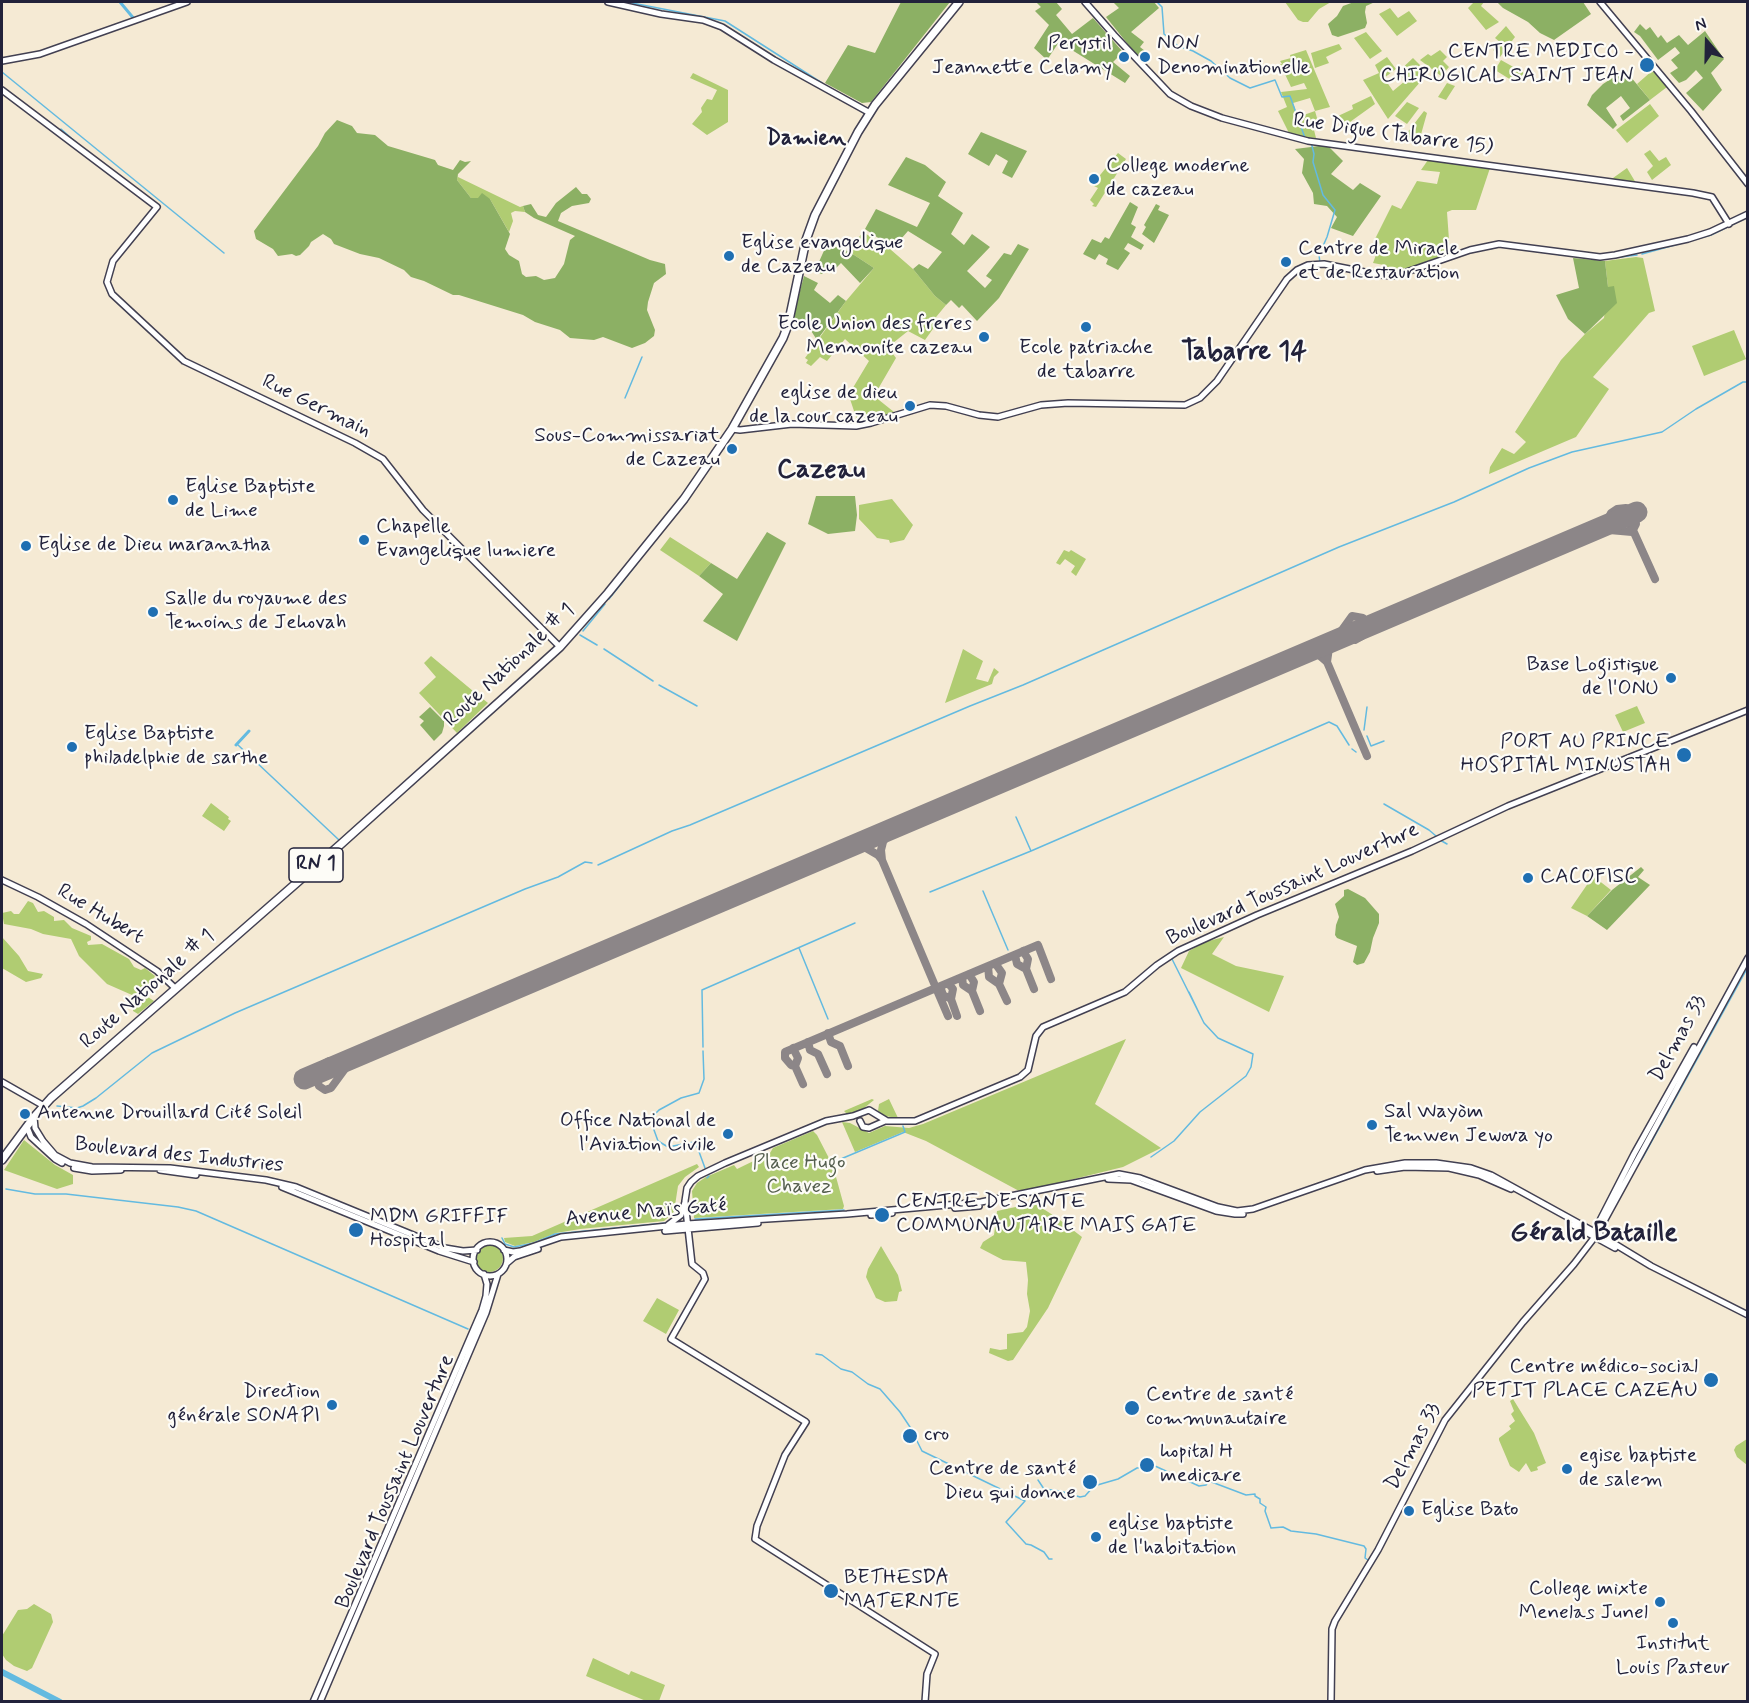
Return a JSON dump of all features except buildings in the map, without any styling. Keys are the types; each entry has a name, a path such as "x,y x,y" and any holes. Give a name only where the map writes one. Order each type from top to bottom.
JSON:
{"main road":[{"path":"2,60 40,54 187,2"},
{"path":"608,2 661,14 703,20 722,27 774,60 870,113"},
{"name":"Route Nationale # 1","path":"2,1160 51,1098 341,844 560,647 608,593 669,518 732,429 764,374 788,325 806,240 815,215 870,113 959,2"},
{"name":"Rue Digue (Tabarre 15)","path":"1085,2 1170,94 1191,106 1222,118 1305,140 1694,193 1712,197 1729,224"},
{"path":"1600,2 1691,111 1748,184"},
{"name":"Rue Germain","path":"2,90 157,207 113,261 107,282 112,294 184,361 355,443 383,459 423,510 560,647"},
{"path":"732,429 792,424 856,426 930,405 998,417 1041,405 1068,403 1185,405 1200,398 1217,381 1287,279 1303,267 1324,264 1395,276 1470,250 1499,244 1600,257 1688,239 1729,224 1748,214"},
{"name":"Boulevard Toussaint Louverture","path":"875,1125 887,1121 905,1122 926,1118 1020,1077 1028,1070 1036,1036 1043,1027 1125,992 1157,965 1184,948 1412,851 1508,806 1748,710"},
{"name":"Rue Hubert","path":"2,880 38,897 96,930 158,970 176,987"},
{"name":"Delmas 33","path":"1594,1236 1634,1154 1748,951"},
{"name":"Delmas 33","path":"1331,1701 1332,1629 1335,1621 1378,1550 1444,1420 1523,1322 1574,1264 1594,1236 1748,958"},
{"path":"2,1082 44,1105"},
{"path":"663,1227 677,1220 681,1215 687,1188 698,1176 826,1121 869,1110 877,1116 875,1125 866,1128 860,1121 847,1117"},
{"path":"860,1121 862,1113"},
{"name":"Boulevard Toussaint Louverture","path":"877,1116 887,1121"},
{"name":"Boulevard des Industries","path":"34,1117 35,1128 43,1141 55,1155 70,1163 92,1167 170,1168 274,1182 296,1187 445,1248 463,1251 477,1250"},
{"name":"Boulevard des Industries","path":"27,1127 31,1137 55,1159 74,1168 92,1171 157,1170 282,1187 439,1251 474,1262"},
{"name":"Avenue Maïs Gaté","path":"504,1250 520,1251 561,1237 981,1202 1119,1174 1140,1178 1212,1205 1237,1211 1270,1204 1365,1170 1416,1162 1451,1164 1491,1175 1594,1236 1748,1317"},
{"path":"685,1201 692,1264 703,1273 705,1279 671,1339 806,1422 785,1455 757,1526 755,1539 934,1654 927,1674 925,1701"},
{"name":"Avenue Maïs Gaté","path":"507,1263 514,1257 561,1241 687,1226"},
{"path":"490,1242 501,1246 504,1250 507,1263 498,1274 484,1275 476,1267 474,1262 480,1246 490,1242"},
{"name":"Boulevard Toussaint Louverture","path":"320,1701 482,1323 498,1274"},
{"name":"Boulevard Toussaint Louverture","path":"313,1701 482,1310 487,1284 484,1275"}],"green space":[{"path":"901,2 950,2 871,102 862,103 825,83 848,45 875,53"},
{"path":"1036,2 1056,2 1062,9 1056,15 1072,34 1093,18 1123,52 1113,62 1130,76 1125,83 1059,42 1047,60 1034,48 1049,25 1035,11 1041,7"},
{"path":"1113,2 1154,2 1159,8 1131,32 1144,42 1140,47 1145,51 1139,58 1106,17 1119,8"},
{"path":"1285,2 1331,2 1319,9 1308,22 1303,22 1298,20"},
{"path":"1354,2 1375,2 1366,6 1365,28 1338,37 1332,35 1328,24 1343,6"},
{"path":"1474,2 1484,2 1481,6 1499,22 1486,30 1468,8"},
{"path":"1497,2 1583,2 1591,14 1554,40 1540,33 1528,22"},
{"path":"1390,8 1398,18 1409,11 1417,21 1397,36 1379,14"},
{"path":"1640,24 1646,30 1650,27 1658,38 1661,35 1667,43 1679,35 1688,45 1705,31 1724,59 1711,73 1722,90 1703,111 1686,93 1703,78 1696,70 1686,80 1679,83 1670,73 1678,68 1671,60 1680,53 1675,47 1658,60 1640,36 1634,32"},
{"path":"1506,26 1515,37 1500,57 1493,50 1500,42 1495,38"},
{"path":"1366,32 1382,51 1370,59 1354,38"},
{"path":"1339,44 1342,49 1326,57 1329,63 1315,68 1311,53"},
{"path":"1306,50 1330,107 1315,111 1319,125 1313,126 1316,138 1290,135 1278,111 1287,107 1281,92 1307,89 1304,83 1291,87 1283,70 1273,73 1270,67 1282,64 1280,61 1291,58 1290,55","holes":["1310,98 1315,111 1298,117 1293,103"]},
{"path":"1440,50 1447,57 1443,61 1449,67 1441,76 1420,60"},
{"path":"1387,57 1396,69 1384,78 1393,91 1405,81 1398,72 1413,58 1428,73 1388,119 1363,80 1379,73 1375,65"},
{"path":"1501,60 1524,73 1516,83 1495,70"},
{"path":"1625,70 1650,100 1623,121 1620,116 1630,108 1621,96 1606,108 1617,125 1613,129 1587,105 1592,95 1603,84"},
{"path":"1653,70 1667,87 1650,100 1637,84"},
{"path":"693,73 728,90 728,122 707,135 692,124 702,112 701,108 707,99 712,100 717,90 690,78"},
{"path":"1447,83 1455,86 1446,100 1438,97"},
{"path":"1371,96 1375,104 1343,127 1338,116 1353,109 1352,105"},
{"path":"1407,102 1419,108 1407,124 1395,116"},
{"path":"1650,104 1659,116 1627,143 1616,130"},
{"path":"1424,111 1427,113 1420,138 1404,137"},
{"path":"337,120 352,126 357,133 375,135 388,146 435,160 438,165 453,170 460,160 471,161 458,174 457,180 471,198 478,198 482,193 490,199 510,234 505,249 509,255 519,261 522,274 526,277 536,276 544,280 555,278 564,264 570,240 575,236 534,218 525,212 523,206 531,204 538,215 546,217 556,203 576,187 582,194 587,194 591,199 589,203 572,206 561,213 558,221 650,260 665,264 666,274 654,283 648,302 647,310 655,330 654,336 645,343 632,348 603,337 594,340 570,338 560,330 535,322 523,315 453,295 411,277 404,270 379,258 360,254 334,244 323,234 311,242 300,255 278,256 273,249 256,239 254,231 318,146 325,133"},
{"path":"981,132 1027,151 1012,178 1002,173 1008,161 996,154 989,166 968,154"},
{"path":"1327,145 1343,161 1331,174 1353,190 1360,183 1381,196 1353,236 1331,228 1337,217 1327,206 1314,204 1313,193 1302,173 1304,159 1295,149"},
{"path":"1650,150 1659,161 1666,157 1671,165 1652,180 1647,172 1653,166 1644,154"},
{"path":"1118,153 1126,159 1096,207 1092,206 1094,204 1090,200 1098,188 1092,185"},
{"path":"906,157 925,165 946,182 938,196 963,213 951,234 964,245 972,234 990,247 967,271 985,288 992,280 986,276 1004,253 1011,255 1018,244 1029,249 999,298 977,321 962,305 959,308 951,300 946,305 935,296 913,269 919,264 928,269 942,252 908,231 893,248 865,229 876,209 917,227 930,203 888,185"},
{"path":"1428,160 1490,168 1476,210 1447,212 1450,254 1400,271 1381,273 1384,265 1373,263 1380,244 1375,239 1392,205 1401,209 1417,181 1437,184 1440,172 1421,170"},
{"path":"1627,168 1636,183 1613,180 1613,178"},
{"path":"458,174 458,177 520,207 523,206 525,212 511,213 513,221 509,232 490,199 471,198 457,180"},
{"path":"1130,202 1138,207 1131,224 1136,227 1131,237 1144,245 1141,250 1128,243 1124,249 1130,253 1118,270 1106,264 1108,259 1099,254 1095,260 1083,254 1092,239 1101,243 1105,237 1109,239"},
{"path":"1156,204 1160,206 1158,210 1169,215 1154,243 1142,234 1146,227 1144,225"},
{"path":"863,232 890,249 913,269 935,296 946,305 932,322 935,326 925,340 908,331 888,347 896,358 874,396 894,412 866,421 857,420 847,390 851,391 869,361 845,339 827,361 820,357 811,366 806,363 808,360 805,358 846,301 874,268 848,251"},
{"path":"827,244 848,251 874,268 860,283 841,263 832,272 826,270 822,274 806,269 807,261 818,264"},
{"path":"1573,258 1605,261 1608,287 1614,286 1617,303 1585,334 1568,319 1556,295 1579,288"},
{"path":"1643,258 1655,311 1649,313 1593,377 1609,389 1576,437 1489,474 1490,467 1502,448 1514,454 1526,442 1515,432 1561,360 1585,334 1604,318 1608,287 1605,261"},
{"path":"804,276 818,283 814,290 830,303 838,295 846,301 817,340 804,320 791,324"},
{"path":"1734,330 1746,359 1704,376 1692,346"},
{"path":"816,496 855,496 857,515 855,531 828,534 808,524"},
{"path":"892,499 913,525 904,540 890,543 889,540 877,538 859,519 859,505"},
{"path":"767,532 786,543 737,641 703,621 723,594 699,576 711,563 737,579"},
{"path":"670,537 711,563 699,576 660,550"},
{"path":"1064,550 1069,552 1071,550 1086,559 1076,576 1071,572 1075,566 1065,559 1060,565 1056,563"},
{"path":"963,649 983,661 976,679 988,682 994,668 999,672 992,684 945,703"},
{"path":"431,656 479,696 478,699 483,699 488,703 457,733 419,693 436,677 424,663"},
{"path":"1637,706 1645,723 1623,732 1615,715"},
{"path":"430,707 444,721 442,733 434,741 420,725 424,721 419,717"},
{"path":"211,803 231,821 224,831 202,816"},
{"path":"1641,867 1644,870 1638,877 1650,885 1607,930 1587,916 1612,890"},
{"path":"1593,876 1611,890 1587,916 1571,908"},
{"path":"1348,889 1365,898 1379,914 1379,923 1370,952 1364,963 1357,965 1353,962 1357,946 1335,935 1339,917 1335,904 1344,896 1344,890"},
{"path":"28,901 33,903 38,912 44,911 54,917 54,921 64,920 72,928 91,936 91,940 87,942 88,945 102,944 129,959 134,967 141,970 145,968 155,976 145,995 154,1001 138,1014 133,1011 132,995 107,984 79,956 71,939 4,924 2,913 11,911 19,914"},
{"path":"2,937 19,956 28,971 43,974 41,978 26,982 2,968"},
{"path":"1224,937 1212,954 1236,966 1284,976 1269,1012 1181,968 1189,951 1205,942"},
{"path":"1126,1039 1095,1104 1161,1148 1123,1167 1021,1192 926,1141 903,1132 855,1152 842,1122 850,1123 869,1133 885,1126 909,1128 923,1124"},
{"path":"889,1099 898,1118 884,1116 878,1111 879,1104"},
{"path":"874,1100 859,1112 848,1115 844,1111"},
{"name":"Place Hugo Chavez","path":"813,1131 833,1166 843,1209 694,1218 692,1191 697,1183 734,1165 737,1169 770,1153 773,1148"},
{"path":"24,1140 55,1165 73,1175 73,1184 57,1189 4,1170"},
{"path":"697,1164 699,1167 685,1177 678,1186 674,1212 664,1221 556,1233 534,1242 515,1246 505,1242 504,1238 532,1236"},
{"path":"1034,1203 1082,1237 1048,1308 1013,1360 1008,1361 989,1353 990,1348 1007,1349 1007,1334 1023,1332 1027,1327 1030,1311 1026,1262 1003,1260 980,1248 983,1242 994,1235 997,1211"},
{"path":"489,1244 499,1248 503,1258 499,1268 489,1272 479,1268 475,1258 479,1248"},
{"path":"881,1246 898,1275 902,1291 899,1292 897,1301 885,1302 876,1298 866,1277"},
{"path":"657,1298 679,1310 666,1334 643,1321"},
{"path":"1513,1399 1534,1433 1546,1463 1537,1467 1538,1470 1531,1472 1526,1463 1519,1472 1510,1466 1499,1440 1511,1429 1509,1426 1515,1421 1511,1414 1514,1411 1510,1401"},
{"path":"1747,1439 1747,1465 1737,1457 1734,1450"},
{"path":"34,1604 51,1614 53,1622 32,1668 27,1671 6,1660 2,1654 2,1636 18,1610 27,1609"},
{"path":"593,1658 629,1675 631,1671 665,1685 659,1701 646,1701 586,1676"}],"waterway":[{"path":"120,2 135,20"},
{"path":"627,2 725,21 822,83"},
{"path":"1157,2 1162,7 1164,34 1178,46 1211,61 1230,78 1250,88 1275,80 1282,97 1290,96 1305,138"},
{"path":"2,72 224,253"},
{"path":"61,129 78,144"},
{"path":"1311,142 1313,162 1323,195 1335,210 1319,255 1320,263"},
{"path":"1642,254 1711,235 1748,217"},
{"path":"1490,249 1498,247"},
{"path":"1504,247 1555,254"},
{"path":"1559,255 1567,255"},
{"path":"1620,257 1637,255"},
{"path":"1366,275 1379,277"},
{"path":"625,398 642,357"},
{"path":"598,865 672,831 1023,685 1339,547 1454,502 1529,468 1572,452 1662,432 1696,409 1743,382 1748,382"},
{"path":"21,545 28,548"},
{"path":"609,599 639,561"},
{"path":"583,631 605,604"},
{"path":"580,635 597,645"},
{"path":"604,649 653,681"},
{"path":"659,685 697,706"},
{"path":"1364,730 1367,707"},
{"path":"1031,851 1329,722 1337,726 1349,745"},
{"path":"236,745 249,731"},
{"path":"1367,736 1371,746 1384,741"},
{"path":"238,745 339,840"},
{"path":"1352,749 1356,752"},
{"path":"1384,804 1436,836"},
{"path":"930,892 1031,851 1016,817"},
{"path":"1440,840 1447,844"},
{"path":"57,1106 77,1108 83,1106 152,1053 235,1013 558,877 585,862 592,863"},
{"path":"983,891 1008,950"},
{"path":"703,1047 702,990 855,923"},
{"path":"799,948 828,1019"},
{"path":"1151,1157 1174,1141 1200,1112 1246,1076 1251,1067 1253,1054 1218,1038 1204,1023 1172,959"},
{"path":"1642,1159 1748,967"},
{"path":"1189,992 1202,1019"},
{"path":"703,1051 704,1079 699,1093 681,1098 659,1110 650,1119 658,1141 668,1147 694,1142 705,1168"},
{"path":"836,1161 905,1132 903,1126"},
{"path":"6,1189 35,1194 66,1194 196,1211 468,1329"},
{"path":"695,1219 844,1210"},
{"path":"502,1238 505,1244 514,1247 534,1243 555,1234 666,1223"},
{"path":"816,1354 822,1355 841,1369 852,1372 868,1384 880,1389 900,1412 922,1451 1025,1501 1006,1522 1026,1544 1044,1552 1049,1559 1052,1559"},
{"path":"1038,1480 1044,1489 1080,1497 1085,1496 1094,1486 1118,1479 1137,1468 1155,1466 1199,1486 1206,1485 1209,1481 1246,1495 1255,1494 1260,1499 1260,1503 1266,1507 1265,1511 1271,1528 1283,1527 1291,1531 1316,1534 1364,1546 1365,1558 1368,1560"},
{"path":"2,1672 60,1702"}],"taxiway":[{"path":"1598,529 1632,532 1636,524 1635,518 1626,508 1617,509 1611,513 1605,525 1600,528"},
{"path":"1627,517 1655,579"},
{"path":"1327,662 1329,648 1352,616 1363,618 1366,628 1362,636 1355,640 1344,637"},
{"path":"1310,651 1327,662 1367,756"},
{"path":"896,827 883,842 882,860 936,988 1038,945 1051,979"},
{"path":"848,848 866,848 882,860"},
{"path":"1023,951 1028,959 1026,969"},
{"path":"1015,955 1017,964 1026,969 1034,989"},
{"path":"995,963 1002,973 999,984"},
{"path":"988,966 989,977 999,984 1007,1001"},
{"path":"969,974 974,982 972,991"},
{"path":"962,977 963,985 972,991 980,1011"},
{"path":"948,983 953,989 951,999"},
{"path":"803,1084 795,1066 785,1058 785,1052 936,988 948,1016"},
{"path":"941,989 943,995 951,999 957,1016"},
{"path":"828,1033 831,1042 840,1046 848,1066"},
{"path":"808,1042 810,1050 818,1054 827,1074"},
{"path":"793,1048 798,1058 795,1066"},
{"path":"341,1063 329,1061 318,1067 315,1076 319,1086 325,1090 331,1088 353,1058"}],"runway":[{"path":"304,1079 1637,512"}],"place":[{"name":"Perystil Jeannette Celamy","path":"1124,57"},
{"name":"NON Denominationelle","path":"1145,57"},
{"name":"CENTRE MEDICO - CHIRUGICAL SAINT JEAN","path":"1647,65"},
{"name":"College moderne de cazeau","path":"1094,179"},
{"name":"Eglise evangelique de Cazeau","path":"729,256"},
{"name":"Centre de Miracle et de Restauration","path":"1286,262"},
{"name":"Ecole patriache de tabarre","path":"1086,327"},
{"name":"Ecole Union des freres Mennonite cazeau","path":"984,337"},
{"name":"eglise de dieu de la cour cazeau","path":"910,406"},
{"name":"Sous-Commissariat de Cazeau","path":"732,449"},
{"name":"Eglise Baptiste de Lime","path":"173,500"},
{"name":"Chapelle Evangelique lumiere","path":"364,540"},
{"name":"Eglise de Dieu maranatha","path":"26,546"},
{"name":"Salle du royaume des Temoins de Jehovah","path":"153,612"},
{"name":"Base Logistique de l'ONU","path":"1671,678"},
{"name":"Eglise Baptiste philadelphie de sarthe","path":"72,747"},
{"name":"PORT AU PRINCE HOSPITAL MINUSTAH","path":"1684,755"},
{"name":"CACOFISC","path":"1528,878"},
{"name":"Antenne Drouillard Cité Soleil","path":"25,1114"},
{"name":"Sal Wayòm Temwen Jewova yo","path":"1372,1125"},
{"name":"Office National de l'Aviation Civile","path":"728,1134"},
{"name":"CENTRE DE SANTE COMMUNAUTAIRE MAIS GATE","path":"882,1215"},
{"name":"MDM GRIFFIF Hospital","path":"356,1230"},
{"name":"Centre médico-social PETIT PLACE CAZEAU","path":"1711,1380"},
{"name":"Direction générale SONAPI","path":"332,1405"},
{"name":"Centre de santé communautaire","path":"1132,1408"},
{"name":"cro","path":"910,1436"},
{"name":"hopital H medicare","path":"1147,1465"},
{"name":"egise baptiste de salem","path":"1567,1469"},
{"name":"Centre de santé Dieu qui donne","path":"1090,1482"},
{"name":"Eglise Bato","path":"1409,1511"},
{"name":"eglise baptiste de l'habitation","path":"1096,1537"},
{"name":"BETHESDA MATERNTE","path":"831,1591"},
{"name":"College mixte Menelas Junel","path":"1660,1602"},
{"name":"Institut Louis Pasteur","path":"1673,1623"}],"district":[{"name":"Damien","path":"806,139"},
{"name":"Tabarre 14","path":"1244,353"},
{"name":"Cazeau","path":"821,471"},
{"name":"Gérald Bataille","path":"1594,1234"}]}
